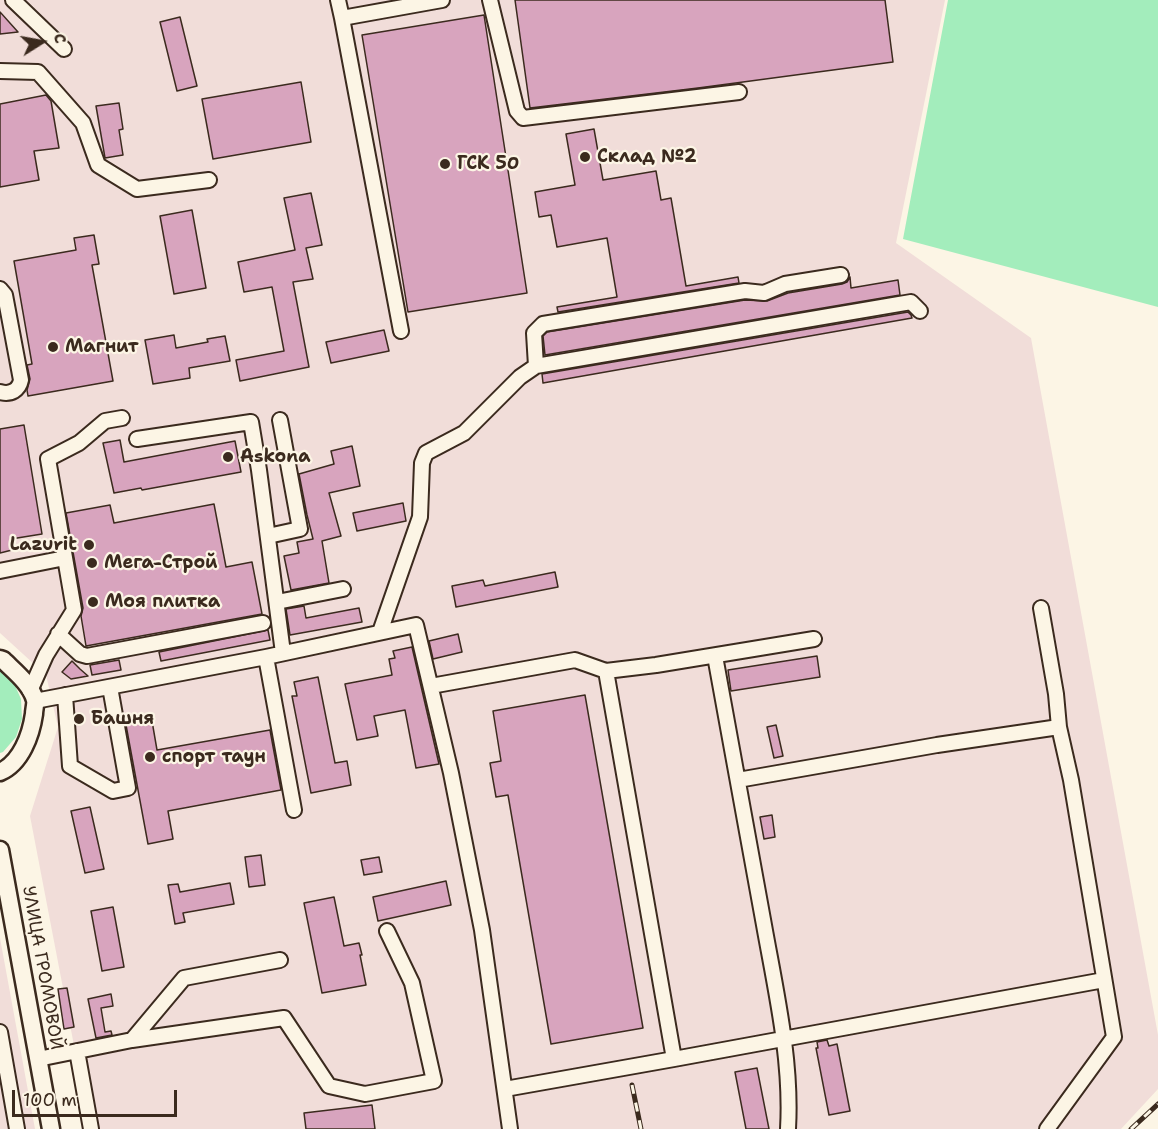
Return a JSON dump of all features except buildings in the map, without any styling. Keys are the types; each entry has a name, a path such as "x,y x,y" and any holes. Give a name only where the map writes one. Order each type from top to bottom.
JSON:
{"main road":[{"path":"0,772 6,770 23,751 32,728 33,696 23,679 1,659"},
{"name":"УЛИЦА ГРОМОВОЙ","path":"0,850 51,1129"}],"street":[{"path":"13,0 64,49"},
{"path":"338,0 401,331"},
{"path":"342,18 442,0"},
{"path":"490,0 517,111 523,118 739,92"},
{"path":"0,71 38,72 83,123 98,165 137,189 208,180"},
{"path":"536,366 534,333 543,324 745,291 764,293 785,284 841,275"},
{"path":"0,289 5,295 21,380 20,385 13,392 0,392"},
{"path":"380,632 420,517 422,463 426,453 464,433 520,377 536,366 911,302 920,311"},
{"path":"122,418 105,421 79,443 48,459 74,610 46,655 33,696 65,695 110,687 416,625 451,773 482,930 510,1129"},
{"path":"268,536 300,529 280,420"},
{"path":"137,439 251,422 283,653"},
{"path":"0,571 65,558"},
{"path":"277,602 343,589"},
{"path":"1041,608 1056,694 1059,727 1071,780 1114,1036 1047,1129"},
{"path":"58,634 80,654 87,656 263,623"},
{"path":"431,686 575,660 606,671 814,639"},
{"path":"715,656 783,1039 789,1104 788,1129"},
{"path":"266,657 294,810"},
{"path":"606,671 674,1059"},
{"path":"65,695 70,766 113,791 128,788 110,687"},
{"path":"738,780 937,745 1059,727"},
{"path":"38,1059 132,1040 284,1018 329,1086 365,1094 434,1081 412,983 387,932"},
{"path":"132,1040 184,978 280,960"},
{"path":"505,1089 1104,980"},
{"path":"0,1032 17,1129"},
{"path":"77,1051 91,1129"}],"shaded area":[{"path":"0,0 945,0 896,243 1031,338 1158,1035 1158,1089 1121,1129 90,1129 30,816 58,727 46,675 0,633"},
{"path":"0,938 35,1129 0,1129"}],"green space":[{"path":"948,0 1158,0 1158,307 903,239"},
{"path":"0,670 13,681 21,699 22,719 16,737 0,753"}],"railway":[{"path":"632,1085 641,1129"},
{"path":"1131,1129 1158,1104"}],"place":[{"name":"Склад №2","path":"585,157"},
{"name":"ГСК 50","path":"445,164"},
{"name":"Магнит","path":"53,347"},
{"name":"Askona","path":"228,457"},
{"name":"Lazurit","path":"89,545"},
{"name":"Мега-Строй","path":"92,563"},
{"name":"Моя плитка","path":"93,602"},
{"name":"Башня","path":"79,719"},
{"name":"спорт таун","path":"150,757"}]}
